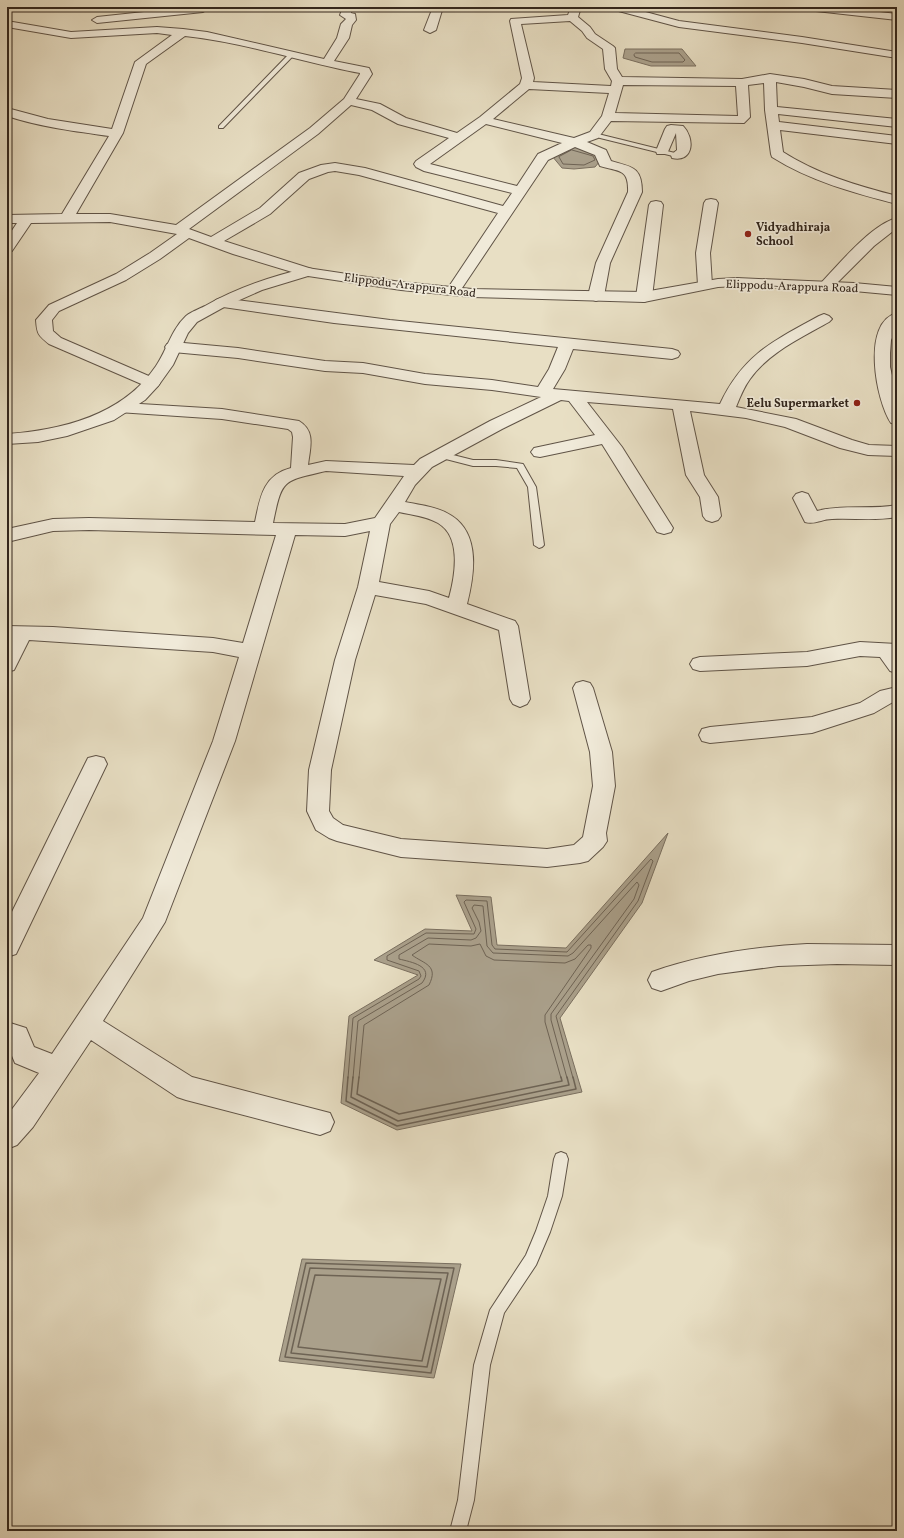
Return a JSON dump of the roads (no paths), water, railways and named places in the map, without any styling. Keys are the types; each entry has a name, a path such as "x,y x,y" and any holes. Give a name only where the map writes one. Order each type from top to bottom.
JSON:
{"street":[{"path":"327,64 343,38 347,24 351,20 350,16 346,14 348,7"},
{"path":"430,30 438,7"},
{"path":"615,7 679,24 802,40 897,55"},
{"path":"807,7 897,18"},
{"path":"87,21 204,8 215,15"},
{"path":"453,291 521,191 543,157 556,150 594,136 608,117 617,85 611,68 609,48 591,36 574,13 515,21 528,78 526,85 484,120 421,164 429,168 521,191"},
{"path":"7,24 71,35 157,30 183,32 209,31 290,56 365,70 366,74 348,101 314,131 183,232 155,256 121,277 54,308 44,320 45,333 55,341 152,383"},
{"path":"66,219 117,133 141,62 183,32"},
{"path":"526,85 742,83 770,78 804,82 832,90 897,94"},
{"path":"770,78 771,110 777,154 794,165 854,189 897,200"},
{"path":"608,117 740,120 744,117 742,83"},
{"path":"821,87 826,115"},
{"path":"348,101 376,107 402,121 458,137"},
{"path":"771,110 897,123"},
{"path":"7,112 29,120 55,125 117,133"},
{"path":"484,120 577,143 600,153 605,164 628,169 636,181 635,192 603,263 596,296"},
{"path":"773,125 897,140"},
{"path":"662,151 671,129 679,129 683,133 684,152 677,155"},
{"path":"212,242 265,211 304,176 331,168 360,171 506,211"},
{"path":"705,285 703,253 711,203"},
{"path":"644,297 656,205"},
{"path":"7,219 110,218 183,232 307,272"},
{"path":"7,248 26,220"},
{"path":"826,286 871,241 888,227 897,222"},
{"name":"Elippodu-Arappura Road","path":"7,439 38,437 67,431 91,424 124,408 152,383 165,365 180,332 192,320 222,303 257,287 307,272 401,286 472,293 644,297 705,285 737,282 897,291"},
{"path":"222,303 317,316 566,344 672,354"},
{"path":"897,318 892,322 885,334 881,350 897,419"},
{"path":"726,410 743,377 758,361 777,346 824,319"},
{"path":"566,344 557,369 559,395 613,447 664,528"},
{"path":"173,347 238,353 325,366 363,368 425,378 559,395 726,410 790,423 846,444 868,450 897,451"},
{"path":"559,395 496,425 426,463 408,482 394,506 381,523 368,587 345,660 319,778 318,811 324,824 337,832 401,848 547,858 580,854 595,841 604,786 601,752 583,688"},
{"path":"681,406 695,475 709,497 712,516"},
{"path":"124,408 222,414 293,425 300,429 302,437 299,472"},
{"path":"540,452 605,438"},
{"path":"263,529 270,497 279,480 299,472 326,466 418,471"},
{"path":"802,498 812,518 830,513 880,514 897,511"},
{"path":"394,506 430,513 444,518 451,523 459,538 463,552 464,571 456,608"},
{"path":"7,536 10,534 53,526 89,524 287,530 345,530 381,523"},
{"path":"7,1136 23,1118 87,1024 153,922 224,741 287,530"},
{"path":"368,587 428,598 508,626 520,699"},
{"path":"7,665 14,633 103,637 213,645 251,652"},
{"path":"700,664 807,659 860,648 893,655"},
{"path":"710,735 812,726 868,708 887,696 897,694"},
{"path":"7,947 96,764"},
{"path":"661,980 689,970 763,956 837,954 897,955"},
{"path":"87,1024 186,1088 320,1122"},
{"path":"7,1033 17,1036 24,1055 57,1068"}],"lane":[{"path":"221,127 290,56"},
{"path":"594,136 677,155"},
{"path":"441,455 473,463 496,463 520,466 532,487 539,545"},
{"path":"458,1531 466,1500 482,1364 497,1310 531,1260 543,1232 555,1196 561,1159"}],"water":[{"path":"625,49 682,49 696,66 651,66 623,58"},
{"path":"571,146 597,153 600,161 595,167 574,169 562,168 552,156"},
{"path":"668,833 642,903 560,1018 582,1092 397,1130 341,1103 349,1016 418,975 374,960 425,929 472,931 456,895 491,897 497,945 566,948"},
{"path":"302,1259 461,1264 434,1378 279,1361"}],"place":[{"name":"Vidyadhiraja School","path":"748,234"},
{"name":"Eelu Supermarket","path":"857,403"}]}
